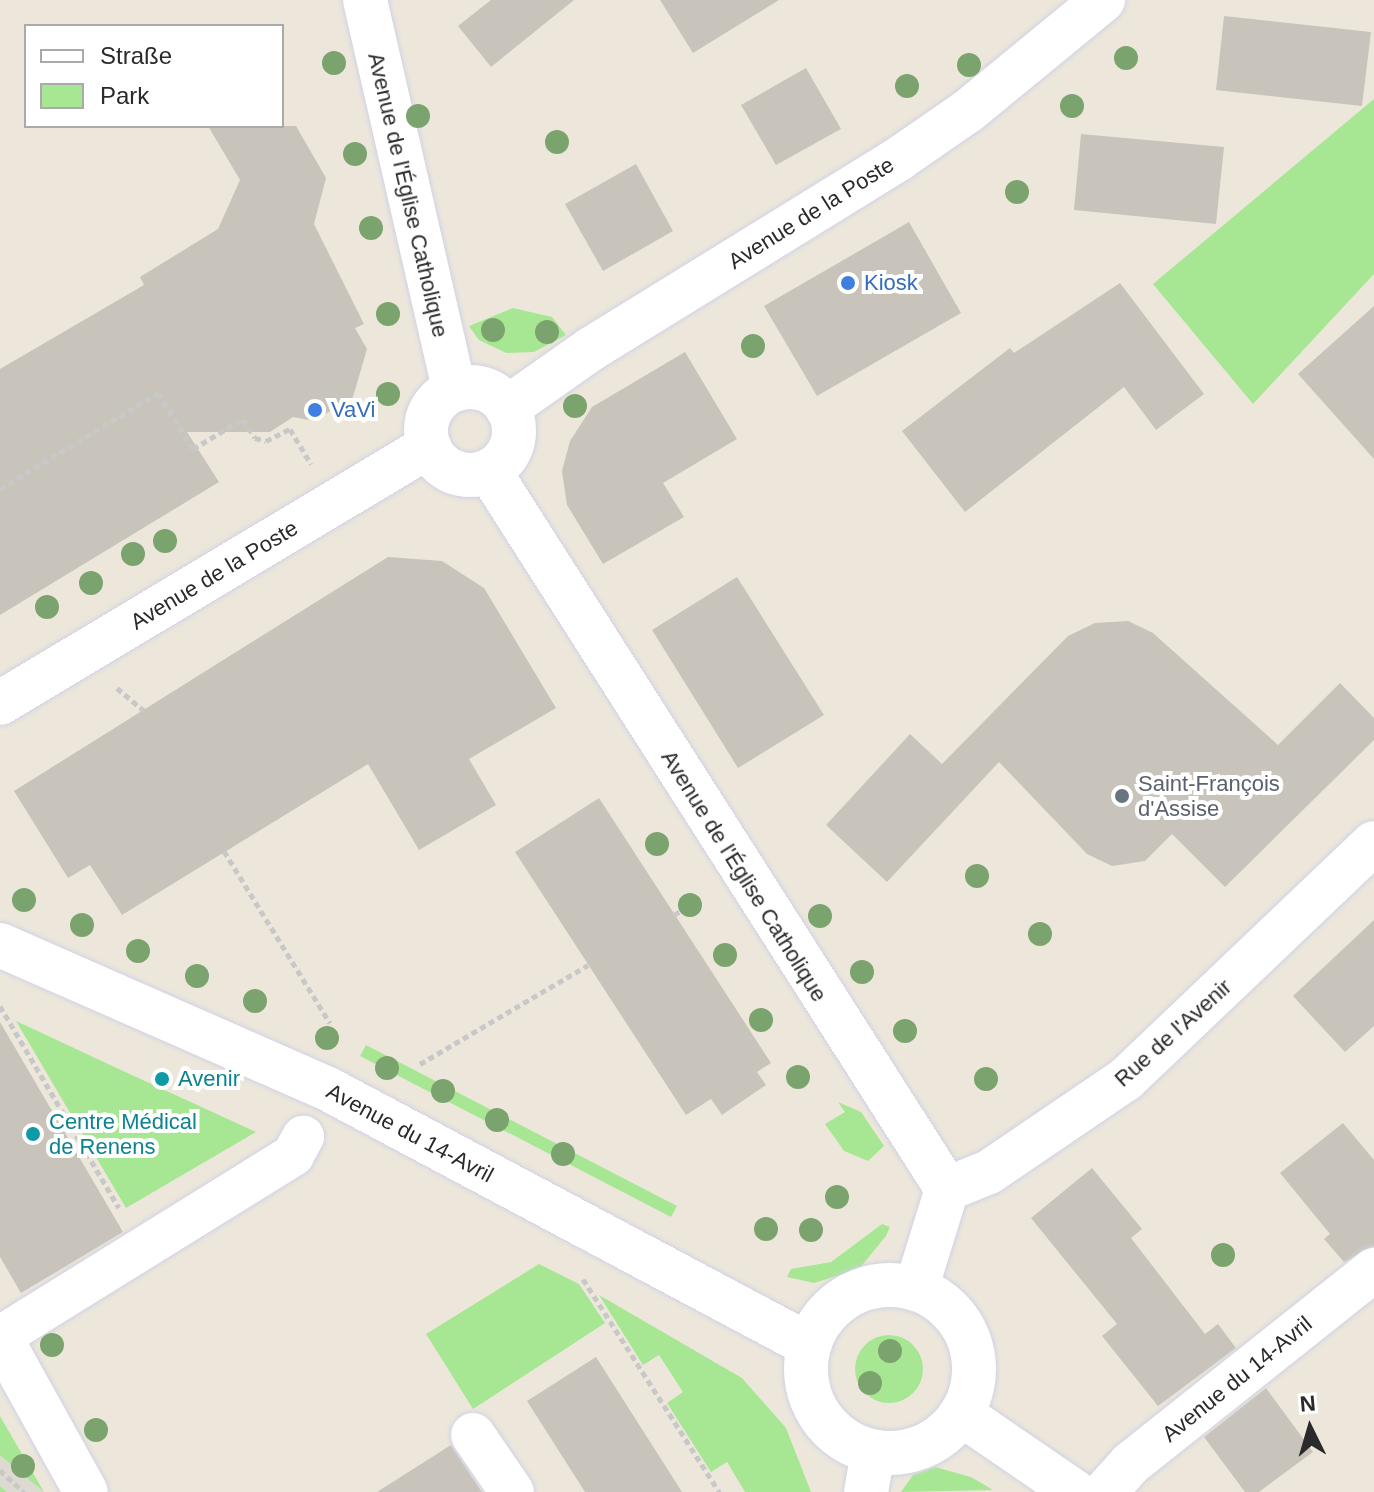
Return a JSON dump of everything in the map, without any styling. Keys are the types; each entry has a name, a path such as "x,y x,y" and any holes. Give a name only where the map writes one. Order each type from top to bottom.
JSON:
{"street":[{"name":"Avenue de l'Église Catholique","path":"365,0 454,390"},
{"name":"Avenue de la Poste","path":"507,408 591,349 957,119 1103,0"},
{"path":"484,389 507,408 513,444 489,471 476,476 451,472 429,446 428,417 454,390 484,389"},
{"name":"Avenue de la Poste","path":"0,703 429,446"},
{"name":"Avenue de l'Église Catholique","path":"489,471 947,1189"},
{"name":"Rue de l'Avenir","path":"947,1189 989,1172 1126,1079 1374,843"},
{"name":"Avenue du 14-Avril","path":"0,945 328,1089 809,1345"},
{"path":"86,1492 0,1337 293,1155 303,1137"},
{"path":"916,1289 947,1189"},
{"name":"Avenue du 14-Avril","path":"1105,1492 1130,1464 1374,1270"},
{"path":"871,1287 916,1289 948,1310 969,1340 974,1366 961,1414 945,1434 869,1472 817,1413 808,1391 809,1345 833,1308 851,1295 871,1287"},
{"path":"961,1414 1075,1492"},
{"path":"473,1435 512,1492"}],"path":[{"path":"0,489 158,393 193,449 243,419 255,438 266,441 290,429 314,469"},
{"path":"114,685 144,711"},
{"path":"224,851 330,1023"},
{"path":"674,915 685,908"},
{"path":"420,1064 588,965"},
{"path":"0,1006 124,1217"},
{"path":"580,1275 719,1492"},
{"path":"0,1470 24,1492"}],"green space":[{"path":"1374,99 1374,274 1253,404 1153,284"},
{"path":"513,308 552,317 566,335 534,352 506,353 479,340 469,326"},
{"path":"16,1021 134,1076 256,1132 126,1208"},
{"path":"366,1045 677,1206 671,1217 360,1056"},
{"path":"838,1102 861,1112 884,1146 868,1161 844,1151 825,1124 845,1112"},
{"path":"882,1224 890,1227 886,1236 859,1269 814,1283 787,1277 791,1269 831,1262"},
{"path":"539,1264 579,1284 605,1323 473,1409 426,1334"},
{"path":"599,1295 742,1378 786,1428 811,1492 745,1492 727,1462 711,1472 667,1403 683,1392 659,1355 643,1365"},
{"path":"889,1335 913,1345 923,1369 913,1393 889,1403 865,1393 855,1369 865,1345"},
{"path":"0,1416 44,1492 0,1492"},
{"path":"935,1467 971,1477 993,1490 901,1492 913,1475"}],"shaded area":[{"path":"0,1455 44,1492 7,1492 0,1486"}],"building":[{"path":"491,0 574,0 491,67 458,26"},
{"path":"660,0 779,0 693,53"},
{"path":"1224,16 1371,32 1362,106 1216,90"},
{"path":"806,68 841,129 776,165 741,105"},
{"path":"296,126 326,178 314,224 364,324 355,328 367,349 353,397 314,421 293,417 270,432 187,432 219,482 0,615 0,369 144,285 140,277 218,229 240,180 209,128"},
{"path":"1081,134 1224,147 1216,224 1074,210"},
{"path":"636,164 673,231 603,271 565,204"},
{"path":"909,222 961,313 817,396 764,306"},
{"path":"1120,283 1204,394 1156,430 1124,387 965,512 902,431 1010,348 1014,353"},
{"path":"1374,306 1374,459 1298,374"},
{"path":"685,352 737,439 663,483 684,517 603,564 567,505 562,471 570,441 592,407"},
{"path":"388,557 442,561 484,588 556,708 469,759 496,805 419,850 368,764 122,915 90,865 68,878 14,791"},
{"path":"737,577 824,715 738,768 652,630"},
{"name":"Saint-François d'Assise","path":"1128,621 1153,633 1278,745 1340,683 1374,718 1374,740 1225,887 1172,834 1145,861 1112,866 1087,854 999,762 887,882 826,825 910,734 942,764 1068,636 1095,623"},
{"path":"599,798 771,1063 757,1072 766,1085 722,1115 711,1099 686,1115 515,852"},
{"path":"1374,920 1374,1026 1345,1052 1293,996"},
{"name":"Centre Médical de Renens","path":"0,1022 123,1232 21,1293 0,1257"},
{"path":"1343,1123 1374,1160 1374,1246 1344,1262 1324,1239 1330,1234 1280,1173"},
{"path":"1092,1168 1142,1229 1131,1238 1205,1334 1218,1324 1236,1348 1158,1406 1102,1336 1117,1324 1031,1218"},
{"path":"596,1357 682,1492 585,1492 527,1401"},
{"path":"1266,1388 1313,1452 1259,1492 1245,1492 1204,1437"},
{"path":"451,1445 482,1492 377,1492"}],"place":[{"name":"Kiosk","path":"848,283"},
{"name":"VaVi","path":"315,410"},
{"name":"Saint-François d'Assise","path":"1122,796"},
{"name":"Avenir","path":"162,1079"},
{"name":"Centre Médical de Renens","path":"33,1134"}]}
